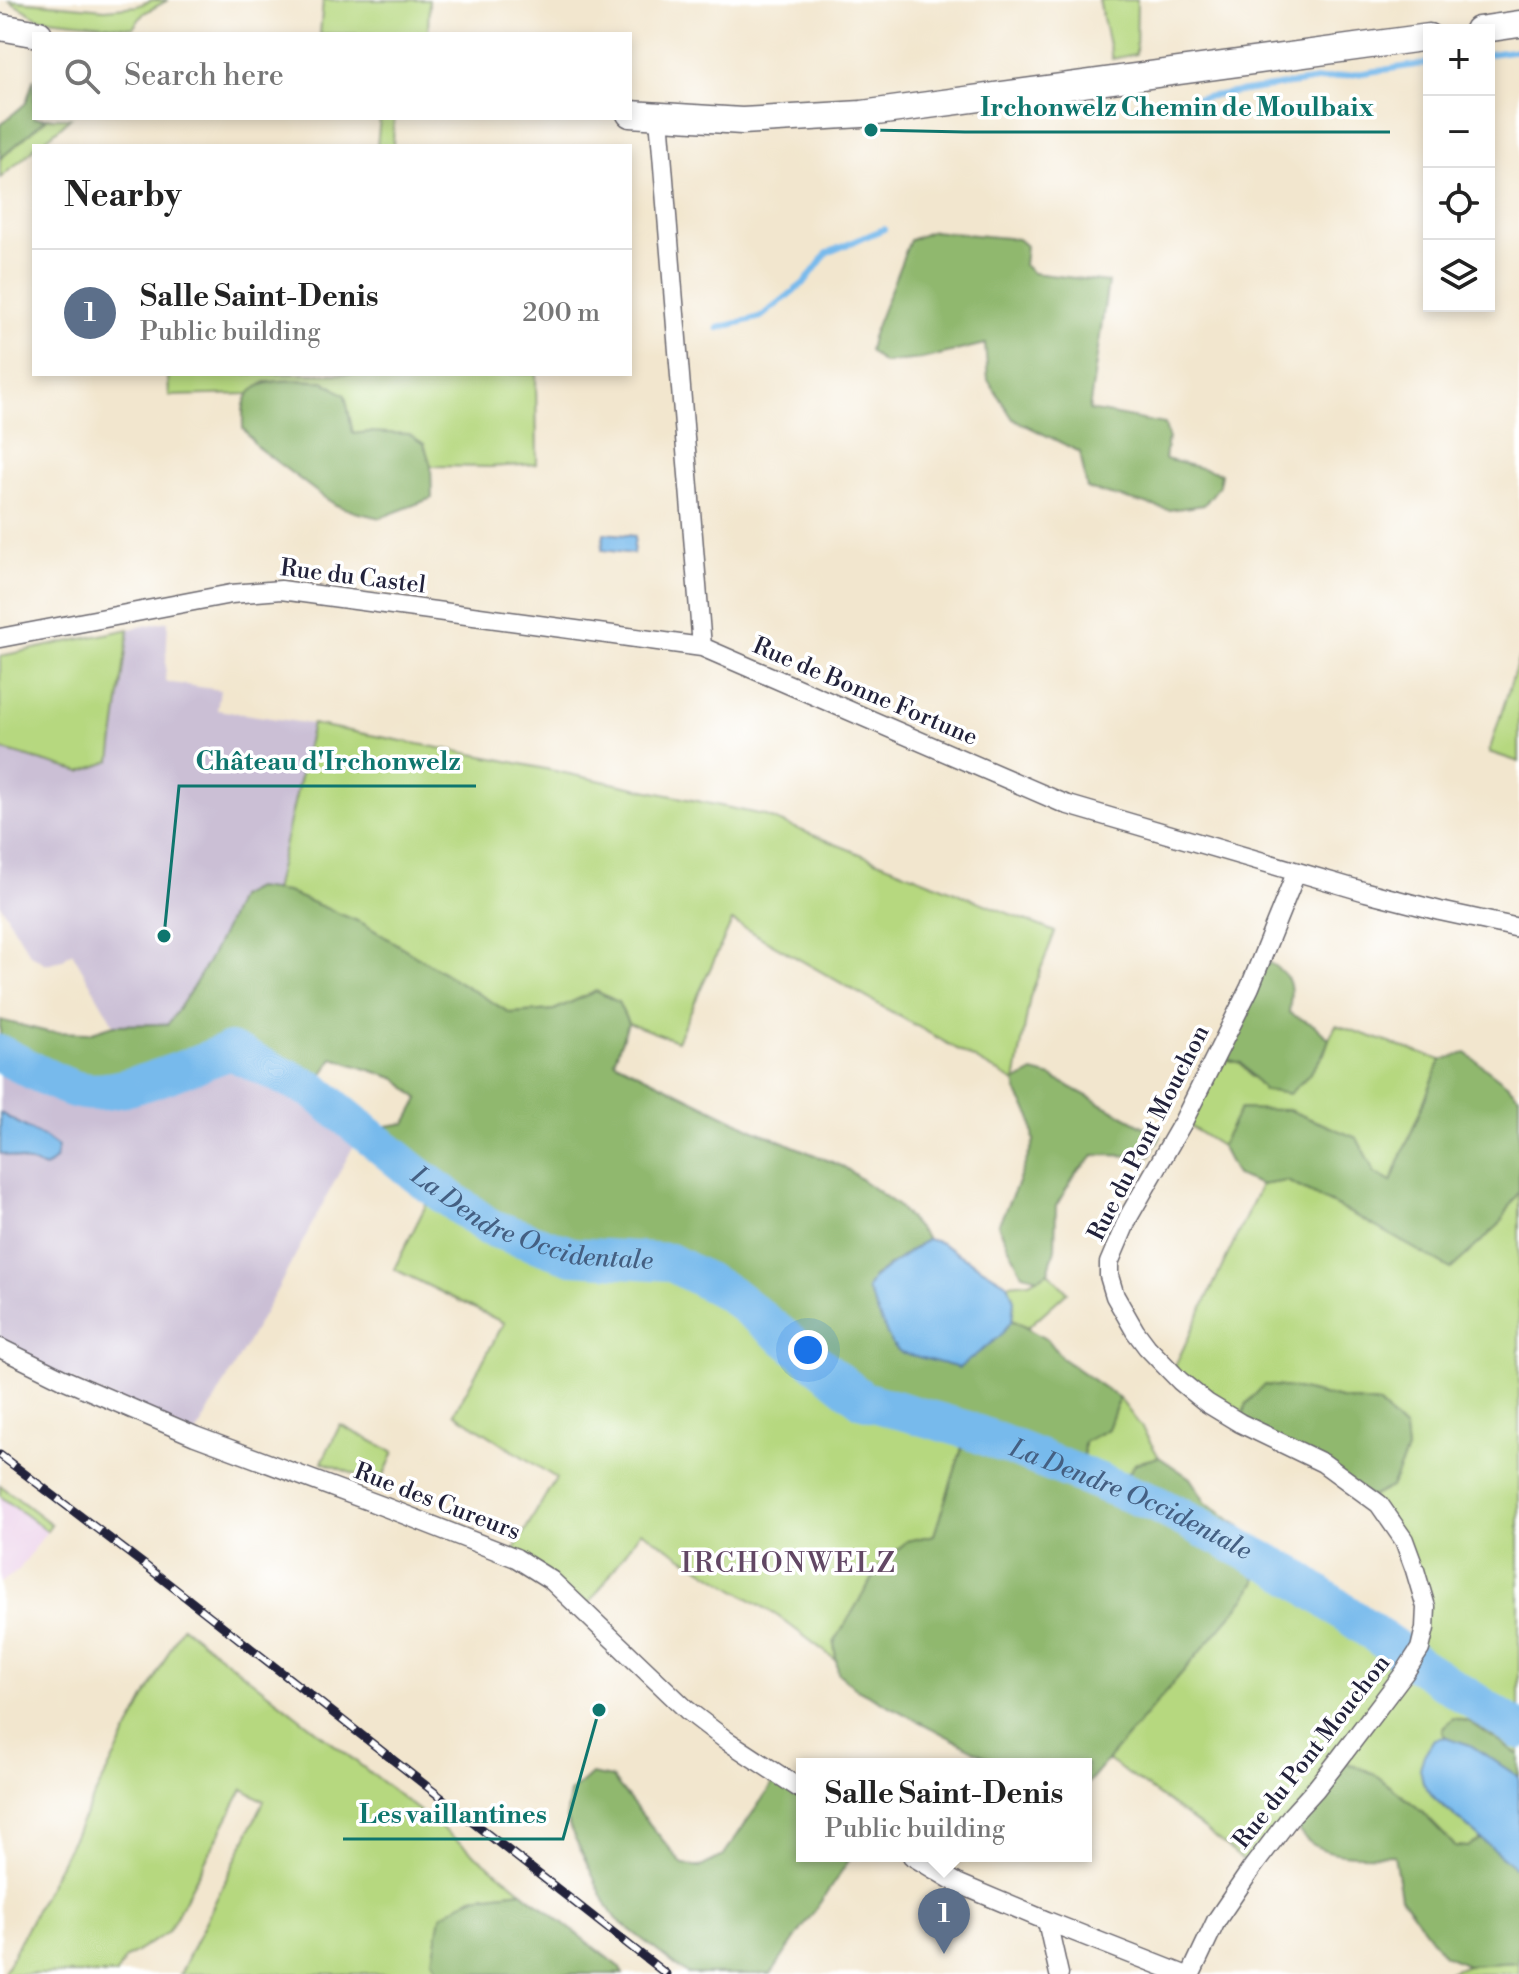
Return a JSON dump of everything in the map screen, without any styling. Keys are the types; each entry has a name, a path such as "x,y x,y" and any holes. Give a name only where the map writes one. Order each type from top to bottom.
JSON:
{"main road":[{"path":"1495,28 1519,24"},
{"path":"0,27 32,33"},
{"path":"632,114 742,121 862,114 1423,38"}],"street":[{"path":"659,117 702,647"},
{"name":"Rue du Castel","path":"0,638 231,594 281,590 702,647"},
{"name":"Rue de Bonne Fortune","path":"702,647 1065,804 1296,873 1440,911 1519,928"},
{"name":"Rue du Pont Mouchon","path":"1191,1974 1216,1921 1292,1815 1315,1790 1405,1672 1420,1649 1425,1628 1426,1607 1404,1540 1379,1504 1323,1463 1240,1423 1207,1403 1180,1381 1135,1331 1115,1296 1109,1276 1109,1263 1129,1216 1183,1122 1244,1000 1296,873"},
{"name":"Rue des Cureurs","path":"0,1348 195,1436 516,1558 551,1580 687,1710 796,1786"},
{"path":"922,1862 957,1883 1182,1974"},
{"path":"1047,1921 1059,1974"}],"shaded area":[{"path":"168,621 165,682 220,690 217,710 312,724 274,891 255,888 238,897 221,939 193,989 168,1024 114,1025 72,952 62,960 46,964 30,954 0,904 0,749 81,772 129,629"},
{"path":"230,1051 313,1090 362,1130 195,1436 0,1348 0,1054 76,1090 111,1091"},
{"path":"0,1496 47,1531 18,1571 0,1583"}],"green space":[{"path":"7,0 105,9 168,0 144,13 133,28 38,18"},
{"path":"323,0 429,0 428,32 320,32"},
{"path":"1099,0 1137,0 1136,54 1112,59"},
{"path":"32,84 32,120 45,120 0,159 0,125 26,103"},
{"path":"45,120 69,120 40,144 32,144 32,151 0,178 0,159"},
{"path":"380,120 394,120 393,144 377,144"},
{"path":"932,231 1018,239 1026,246 1024,265 1033,273 1108,282 1089,410 1165,424 1168,437 1165,459 1221,473 1219,486 1204,505 1169,510 1087,489 1080,452 1013,419 988,380 985,344 922,359 883,363 869,351 910,240"},
{"path":"168,376 536,376 537,464 431,466 424,444 369,432 353,434 345,395 323,381 265,382 250,394 169,396"},
{"path":"279,381 323,381 345,395 353,434 409,434 424,444 431,466 432,498 380,518 355,512 322,496 257,447 243,428 243,408 250,393 257,387"},
{"path":"129,629 111,761 81,772 0,749 0,656"},
{"path":"1519,657 1519,762 1489,752"},
{"path":"312,724 498,759 763,815 1055,932 1030,997 1015,1082 732,921 677,1041 628,1023 618,1002 596,991 554,1010 510,1013 362,923 274,891"},
{"path":"255,888 287,892 362,923 510,1013 554,1010 596,991 618,1002 628,1023 614,1061 752,1129 844,1167 898,1206 927,1239 873,1277 1000,1336 1012,1320 1049,1341 1063,1359 1119,1398 1108,1429 1084,1442 1083,1462 1076,1472 1117,1489 1136,1463 1159,1457 1190,1478 1206,1503 1248,1532 1255,1556 1256,1581 1245,1599 1092,1778 1092,1758 989,1758 855,1688 838,1673 834,1643 881,1564 907,1541 934,1535 968,1430 863,1400 729,1293 670,1262 572,1256 489,1227 362,1130 406,1123 419,1099 397,1079 333,1058 313,1090 230,1051 152,1080 109,1091 90,1092 65,1086 0,1054 0,1020 48,1032 89,1033 114,1025 168,1024 207,963 238,897"},
{"path":"1268,962 1287,977 1291,995 1289,1013 1314,1025 1329,1039 1313,1069 1289,1094 1264,1090 1241,1063 1225,1059 1218,1051"},
{"path":"1336,1025 1441,1060 1391,1182 1375,1174 1356,1138 1240,1110 1221,1146 1183,1122 1218,1051 1225,1059 1241,1063 1251,1077 1303,1082 1324,1054"},
{"path":"1466,1053 1519,1096 1519,1191 1499,1225 1451,1269 1287,1181 1261,1185 1236,1175 1221,1146 1240,1109 1289,1110 1357,1138 1375,1173 1391,1182 1441,1060"},
{"path":"1033,1072 1052,1077 1161,1136 1150,1156 1095,1155 1076,1173 1056,1206 1055,1249 1048,1272 1039,1278 1022,1274 998,1225 1034,1141 1031,1117 1015,1082"},
{"path":"1287,1181 1356,1216 1499,1225 1519,1191 1519,1755 1470,1722 1444,1726 1442,1732 1446,1737 1434,1740 1434,1798 1482,1839 1468,1847 1455,1846 1418,1808 1373,1773 1342,1761 1252,1868 1181,1811 1107,1760 1245,1599 1256,1581 1255,1556 1290,1574 1412,1661 1420,1649 1418,1580 1371,1497 1407,1451 1405,1430 1378,1404 1265,1385 1240,1423 1172,1372 1261,1185"},
{"path":"435,1187 489,1227 572,1256 670,1262 729,1293 863,1400 968,1430 934,1535 907,1541 834,1643 836,1660 779,1617 641,1531 584,1611 510,1556 556,1478 454,1413 504,1323 394,1269"},
{"path":"1048,1272 1067,1292 1028,1327 1012,1320 1014,1300 1008,1284 1029,1282"},
{"path":"1264,1385 1378,1404 1405,1430 1407,1451 1391,1487 1371,1497 1240,1423 1246,1404"},
{"path":"1119,1398 1159,1457 1136,1463 1117,1489 1075,1472 1083,1462 1084,1442 1108,1429"},
{"path":"340,1425 394,1452 380,1484 322,1462"},
{"path":"0,1485 51,1524 47,1531 0,1496"},
{"path":"182,1626 522,1891 472,1897 433,1959 440,1974 180,1974 264,1801 243,1789 168,1932 125,1959 116,1974 3,1974"},
{"path":"1453,1718 1470,1722 1519,1755 1519,1777 1470,1745 1446,1737 1442,1732 1444,1726"},
{"path":"1342,1761 1373,1773 1418,1808 1455,1846 1468,1847 1482,1839 1519,1871 1519,1962 1467,1965 1444,1955 1401,1897 1394,1855 1331,1852 1309,1842 1300,1833 1292,1815"},
{"path":"591,1774 612,1778 683,1865 701,1867 723,1856 778,1776 796,1786 796,1862 848,1862 771,1974 687,1974 616,1919 607,1906 566,1819 570,1793"},
{"path":"522,1891 619,1967 623,1974 440,1974 433,1959 441,1916 472,1897"},
{"path":"1519,1962 1519,1974 1445,1974 1467,1965"}],"water":[{"path":"604,533 635,536 633,554 602,550"},
{"path":"0,1113 58,1147 55,1160 45,1168 0,1153"},
{"path":"927,1239 939,1242 1008,1284 1014,1300 1012,1320 1000,1336 959,1368 900,1352 891,1343 867,1289 873,1278"},
{"path":"1446,1737 1470,1745 1519,1777 1519,1871 1434,1798 1423,1783 1420,1768 1424,1755 1434,1739"}],"waterway":[{"path":"1495,53 1519,50"},
{"path":"1160,104 1423,64"},
{"path":"718,328 761,317 805,282 827,253 884,229"},
{"name":"La Dendre Occidentale","path":"0,1054 65,1086 90,1092 109,1091 152,1080 230,1051 313,1090 416,1174 489,1227 572,1256 670,1262 729,1293 863,1400 968,1430 1158,1505 1290,1574 1422,1667 1519,1730"}],"railway":[{"path":"0,1455 666,1974"}],"place":[{"name":"Irchonwelz Chemin de Moulbaix","path":"871,130"},
{"name":"Château d'Irchonwelz","path":"164,936"},
{"name":"Les vaillantines","path":"599,1710"},
{"name":"Salle Saint-Denis","path":"944,1954"}],"district":[{"name":"IRCHONWELZ","path":"789,1563"}]}
